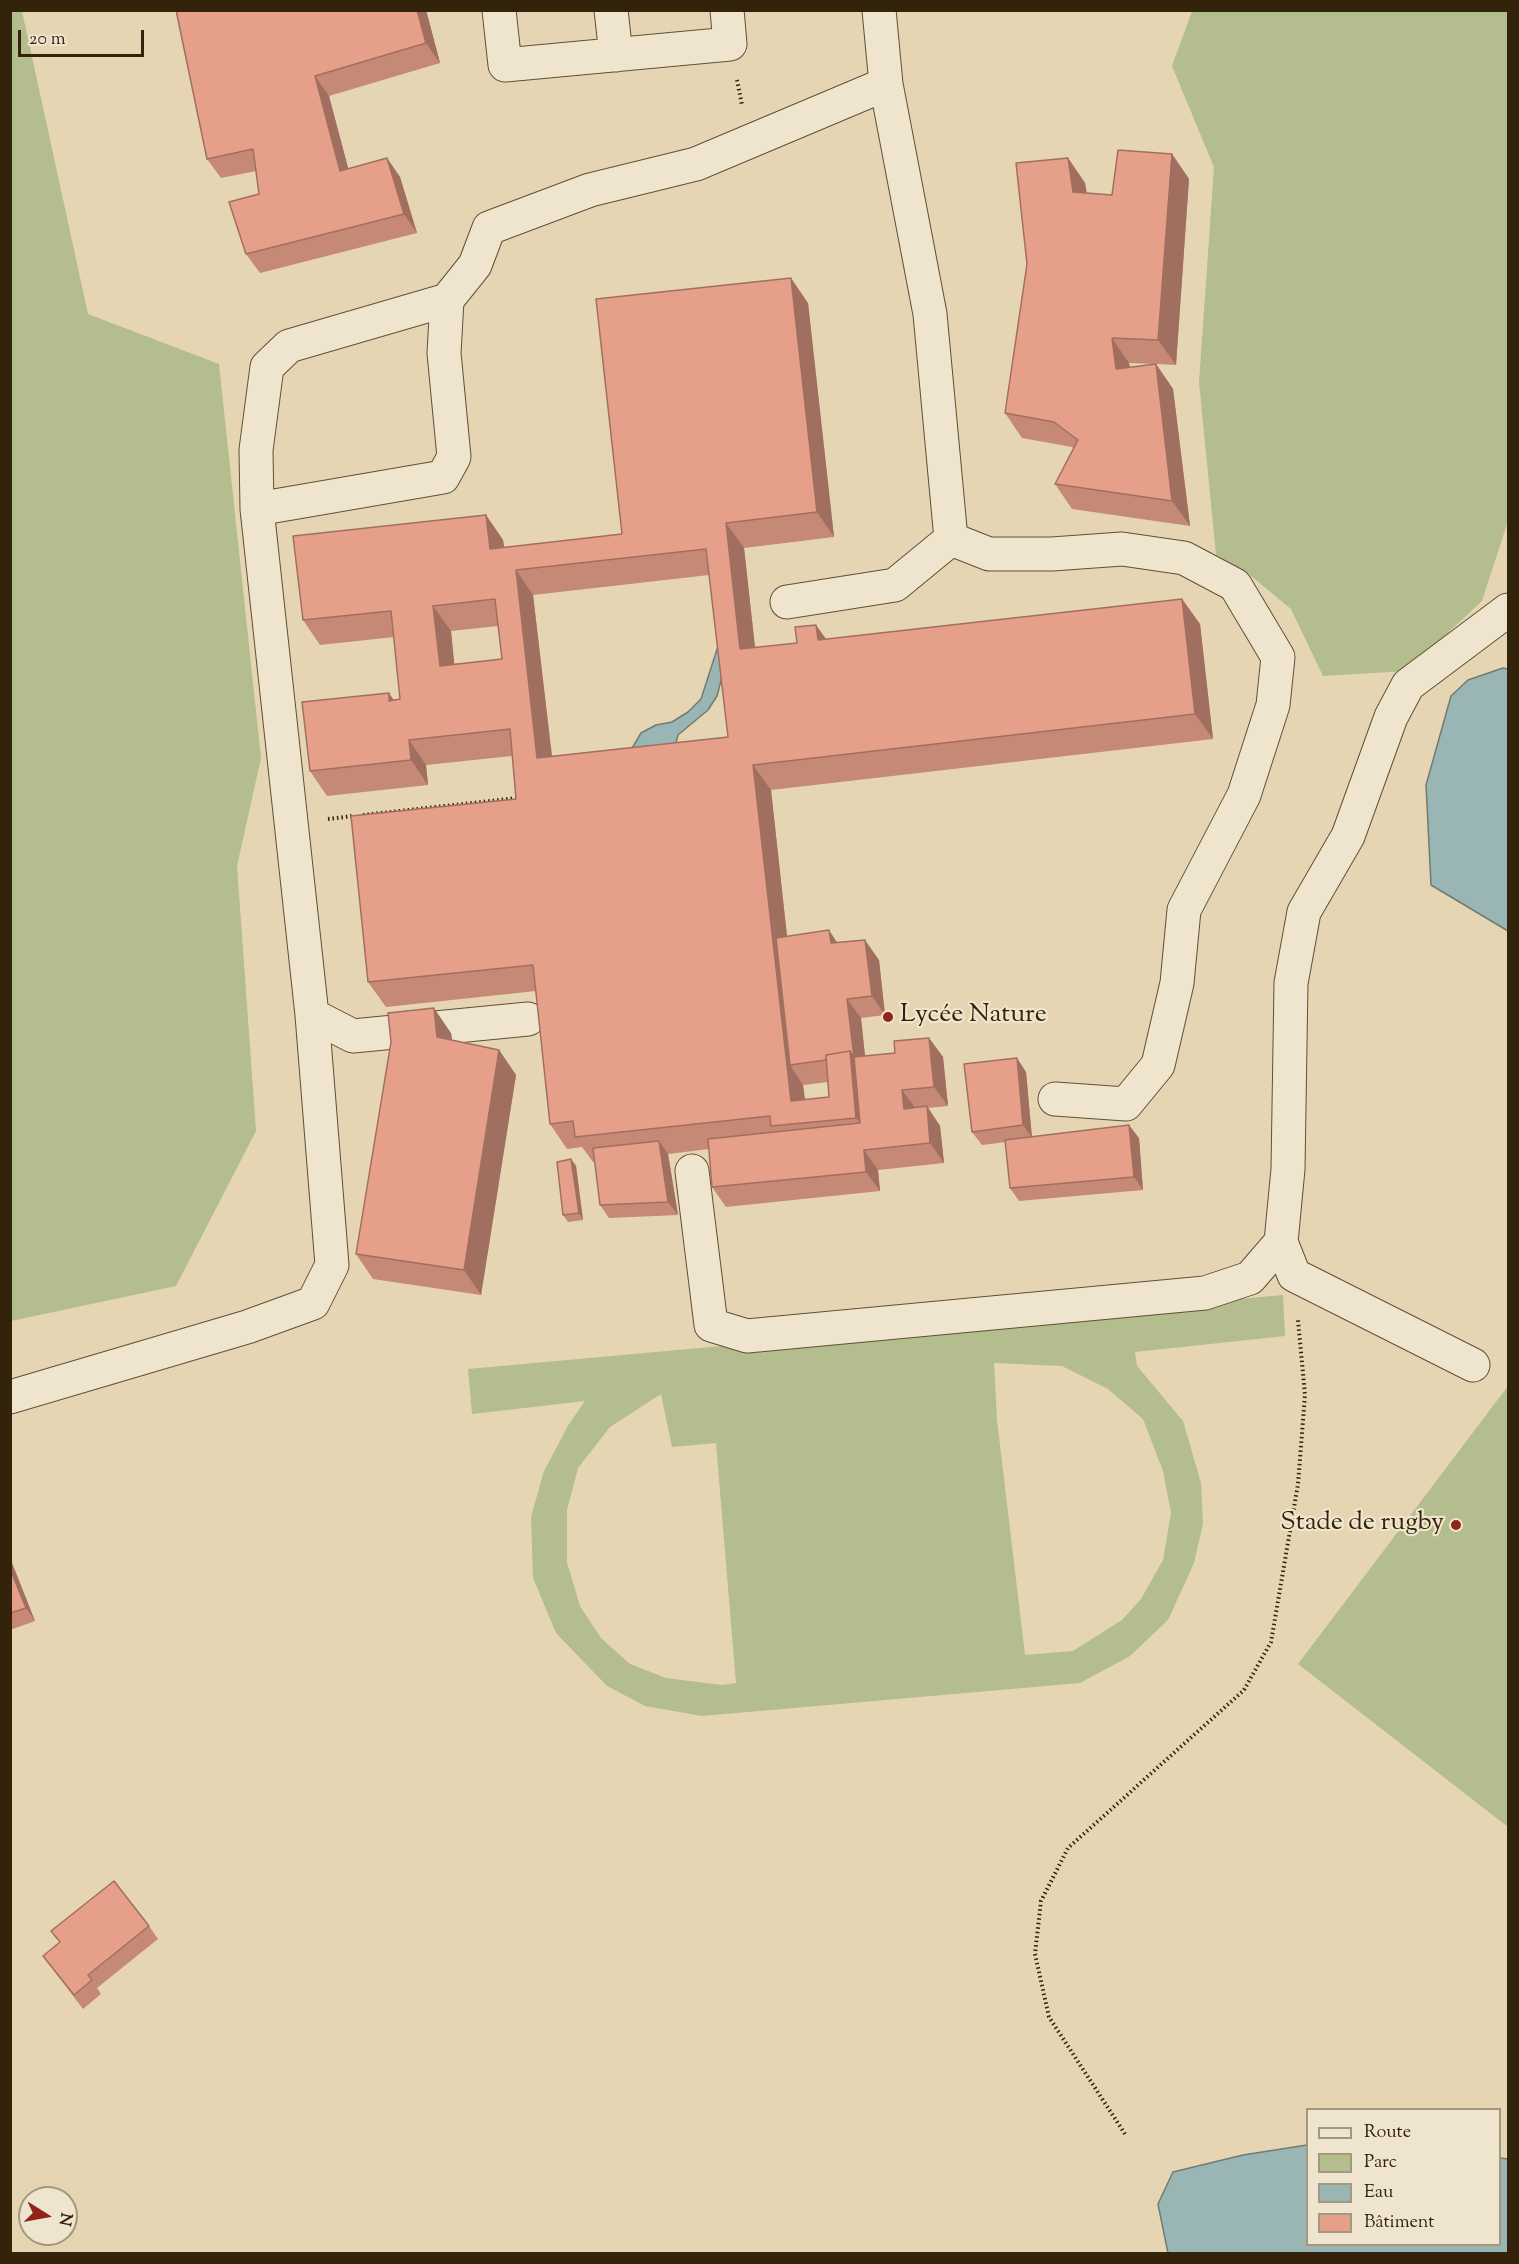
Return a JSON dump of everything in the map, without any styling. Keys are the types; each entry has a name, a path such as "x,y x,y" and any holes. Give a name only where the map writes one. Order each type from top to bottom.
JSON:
{"lane":[{"path":"499,10 505,65 730,44 727,10"},
{"path":"611,10 616,55"},
{"path":"879,10 886,84 930,314 951,539"},
{"path":"257,508 443,477 454,457 444,353 447,300 474,265 489,228 590,190 696,164 886,84"},
{"path":"10,1397 247,1327 313,1303 332,1265 312,1015 257,508 255,450 267,367 289,346 447,300"},
{"path":"787,602 895,585 951,539"},
{"path":"951,539 989,554 1052,554 1122,549 1184,558 1235,585 1278,657 1273,705 1244,795 1184,910 1177,983 1158,1065 1126,1104 1055,1099"},
{"path":"1473,1365 1294,1275 1281,1242 1288,1169 1291,983 1304,912 1348,836 1391,717 1408,685 1509,610"},
{"path":"312,1015 353,1036 528,1019"},
{"path":"692,1171 711,1325 747,1336 1205,1293 1250,1278 1281,1242"}],"path":[{"path":"730,44 748,142"},
{"path":"291,823 518,798"},
{"path":"1125,2134 1049,2017 1035,1954 1041,1901 1068,1848 1244,1690 1271,1642 1298,1484 1305,1395 1294,1275"}],"green space":[{"path":"10,11 22,11 88,314 219,364 261,758 237,866 256,1131 176,1286 11,1321"},
{"path":"1192,11 1508,11 1508,521 1482,601 1407,671 1323,676 1291,609 1245,571 1216,555 1199,382 1214,167 1172,66"},
{"path":"1283,1295 1285,1336 1135,1352 1137,1366 1183,1421 1201,1483 1203,1524 1194,1563 1168,1620 1130,1656 1080,1683 702,1716 645,1706 607,1686 556,1633 533,1578 531,1517 544,1471 569,1424 585,1401 472,1414 468,1369","holes":["994,1363 1062,1366 1108,1389 1143,1419 1163,1471 1171,1513 1163,1560 1141,1599 1122,1620 1073,1651 1025,1655 997,1420","661,1394 672,1447 716,1443 736,1683 722,1685 666,1678 630,1664 601,1638 580,1606 567,1563 567,1510 578,1468 610,1427"]},
{"name":"Stade de rugby","path":"1508,1386 1508,1827 1298,1664"}],"water":[{"path":"721,637 722,677 717,696 708,710 678,735 672,758 631,750 641,733 656,725 672,722 688,712 701,699"},
{"path":"1503,668 1508,669 1508,931 1431,885 1426,785 1451,696 1468,680"},
{"path":"1306,2145 1306,2246 1501,2246 1501,2158 1508,2159 1508,2253 1168,2253 1158,2204 1173,2172 1243,2155"}],"building":[{"path":"176,10 417,10 426,43 315,76 340,171 387,158 404,214 246,254 229,202 259,194 253,149 207,159"},
{"path":"1118,150 1172,154 1158,340 1112,338 1116,369 1156,364 1172,501 1055,484 1078,440 1054,422 1005,413 1027,264 1016,163 1068,158 1073,192 1112,195"},
{"path":"791,278 817,512 726,523 740,649 797,643 795,627 816,625 818,640 1182,599 1195,714 753,765 791,1101 829,1097 826,1055 850,1051 856,1118 771,1126 770,1116 575,1137 573,1121 550,1124 533,965 368,982 351,816 516,799 510,729 409,740 411,760 310,771 302,702 389,693 389,701 400,699 391,611 303,620 293,536 486,515 490,549 622,534 596,299","holes":["706,549 728,737 537,758 516,570","495,599 502,659 440,666 433,606"]},
{"path":"829,930 831,943 865,940 872,996 847,999 854,1057 850,1051 826,1055 826,1060 790,1065 776,938"},
{"path":"434,1008 437,1037 499,1050 464,1270 356,1254 391,1042 388,1013"},
{"path":"929,1038 934,1087 902,1090 904,1109 927,1106 930,1143 864,1150 866,1172 712,1187 708,1139 860,1123 854,1057 895,1053 894,1041"},
{"path":"1017,1058 1023,1125 972,1132 964,1064"},
{"path":"1129,1125 1134,1177 1010,1188 1005,1140"},
{"path":"659,1141 668,1202 600,1205 593,1148"},
{"path":"571,1159 579,1213 563,1215 557,1162"},
{"path":"10,1569 26,1608 10,1613"},
{"path":"114,1881 149,1926 88,1975 92,1980 74,1995 43,1956 60,1942 51,1931"}],"place":[{"name":"Lycée Nature","path":"888,1017"},
{"name":"Stade de rugby","path":"1456,1525"}]}
